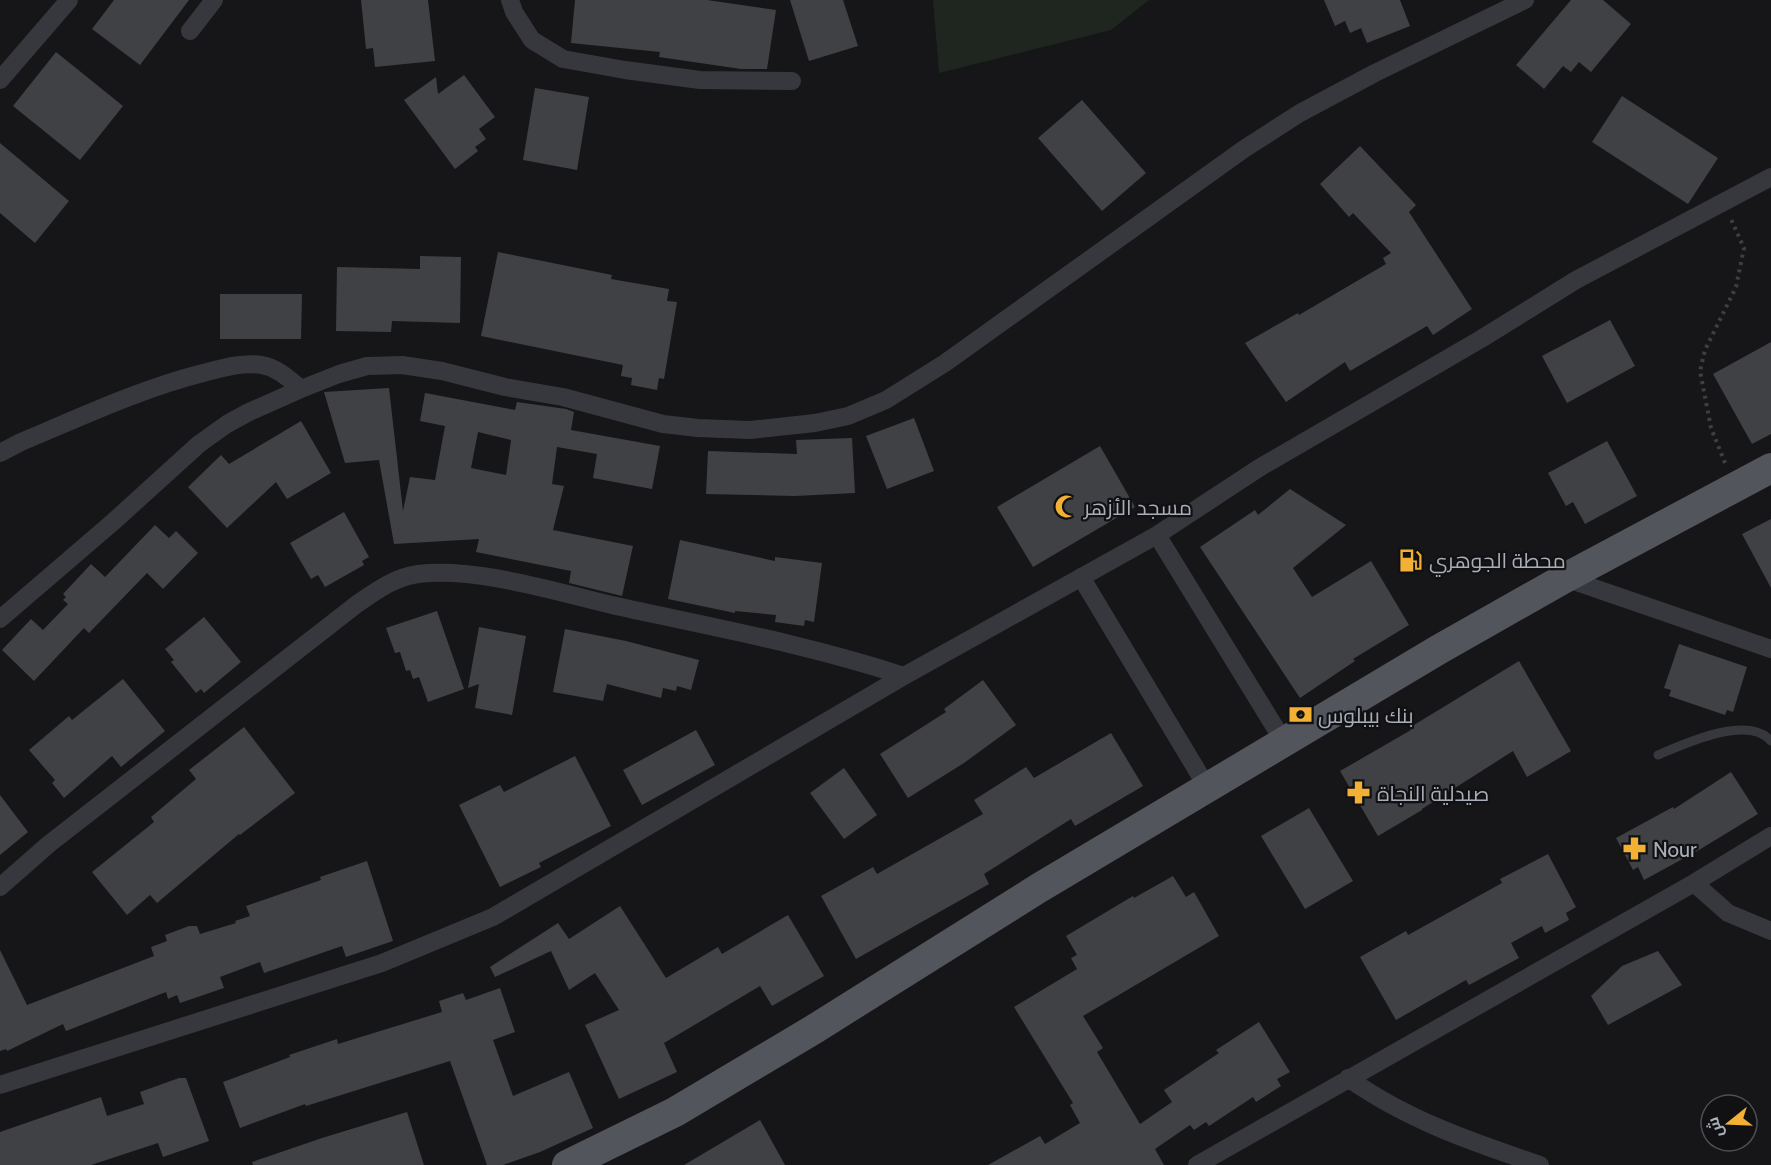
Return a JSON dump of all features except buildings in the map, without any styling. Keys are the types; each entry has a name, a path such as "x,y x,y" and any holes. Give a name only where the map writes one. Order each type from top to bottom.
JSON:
{"main road":[{"path":"567,1165 675,1112 816,1028 1039,888 1207,787 1565,578 1771,468"}],"street":[{"path":"0,80 69,0"},
{"path":"190,31 214,0"},
{"path":"510,0 514,12 532,40 563,59 700,80 792,81"},
{"path":"0,620 200,444 227,424 301,389 367,366 402,365 442,371 663,424 698,428 750,429 815,423 848,416 886,400 945,363 1244,149 1300,113 1375,73 1525,0"},
{"path":"0,1085 382,963 463,931 519,903 904,676 1157,535 1259,468 1481,339 1576,280 1771,177"},
{"path":"0,453 173,381 232,365 261,365 274,369 301,389"},
{"path":"1157,535 1284,742"},
{"path":"0,887 49,844 357,604 386,584 416,574 454,573 509,582 798,645 904,676"},
{"path":"1081,577 1207,787"},
{"path":"1565,578 1771,649"},
{"path":"1197,1165 1694,883 1771,836"},
{"path":"1694,883 1728,914 1771,931"},
{"path":"1348,1078 1375,1096 1423,1122 1540,1165"}],"lane":[{"path":"1658,756 1702,736 1738,730 1768,737 1771,741"}],"path":[{"path":"1724,201 1744,249 1736,286 1705,350 1700,371 1711,428 1734,488"}],"shaded area":[{"path":"933,0 1149,0 1111,30 939,73"}],"place":[{"name":"مسجد الأزهر","path":"1066,507"},
{"name":"محطة الجوهري","path":"1411,560"},
{"name":"بنك بيبلوس","path":"1300,715"},
{"name":"صيدلية النجاة","path":"1359,793"},
{"name":"Nour","path":"1635,849"}]}
